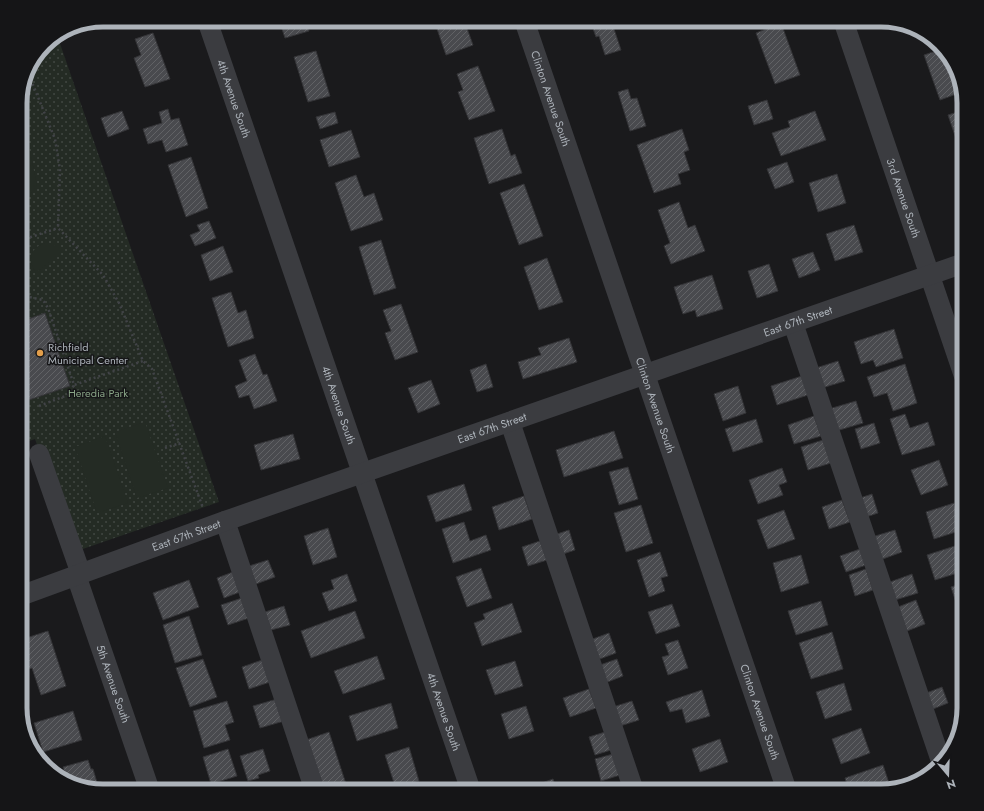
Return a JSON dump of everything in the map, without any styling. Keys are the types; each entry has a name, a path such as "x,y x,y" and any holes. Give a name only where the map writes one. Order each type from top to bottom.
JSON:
{"street":[{"name":"4th Avenue South","path":"209,27 469,784"},
{"name":"Clinton Avenue South","path":"526,27 785,784"},
{"name":"3rd Avenue South","path":"845,27 957,355"},
{"name":"East 67th Street","path":"27,593 225,522 957,265"},
{"path":"793,323 939,755"},
{"path":"510,422 632,784"},
{"name":"5th Avenue South","path":"39,454 148,784"},
{"path":"225,522 313,784"}],"path":[{"path":"31,78 55,139 60,170 58,228 103,275 120,303 143,361 152,369 204,512"},
{"path":"27,237 58,228"},
{"path":"27,297 43,300 48,308 74,385"},
{"path":"39,406 68,395 74,385 143,361"},
{"path":"165,448 180,443"}],"green space":[{"name":"Heredia Park","path":"59,41 219,502 74,552 35,439 27,442 27,98 31,78 37,65 46,53"},
{"path":"27,138 37,185 27,199"},
{"path":"45,243 52,243 62,251 36,273 31,259 33,251"},
{"path":"145,422 168,488 137,498 115,432"},
{"path":"105,436 128,503 97,513 75,447"}],"building":[{"path":"281,27 308,27 309,31 285,38"},
{"path":"436,27 467,27 473,45 446,55"},
{"path":"592,27 613,27 621,50 605,55 599,36 596,37"},
{"path":"771,27 782,27 800,75 775,84 756,33"},
{"path":"153,33 170,79 145,87 134,58 141,55 135,39"},
{"path":"316,51 330,96 308,102 294,57"},
{"path":"936,51 938,53 947,65 953,78 956,94 940,100 924,55"},
{"path":"478,66 495,111 469,120 458,92 463,90 457,74"},
{"path":"628,89 631,99 637,98 646,126 630,131 618,92"},
{"path":"767,100 773,119 754,125 748,106"},
{"path":"168,109 171,120 179,118 188,145 166,152 162,140 148,144 143,129 162,123 159,112"},
{"path":"122,111 129,129 108,137 101,118"},
{"path":"815,111 826,140 781,156 772,133 790,127 788,121"},
{"path":"335,112 338,123 320,129 316,117"},
{"path":"957,112 957,141 948,115"},
{"path":"502,129 511,156 515,154 522,173 489,184 474,138"},
{"path":"682,129 689,150 684,152 690,170 678,174 681,184 654,193 637,145"},
{"path":"351,130 360,157 329,167 320,140"},
{"path":"191,157 208,208 186,217 168,165"},
{"path":"787,162 794,182 775,189 767,169"},
{"path":"837,174 846,203 818,212 809,183"},
{"path":"356,175 364,197 374,193 383,220 351,231 335,183"},
{"path":"524,184 543,236 519,245 500,193"},
{"path":"679,202 688,228 695,225 705,251 671,264 664,246 670,243 658,210"},
{"path":"209,221 216,238 195,246 190,235 200,231 197,225"},
{"path":"854,225 863,252 835,261 826,234"},
{"path":"381,240 396,288 374,295 359,247"},
{"path":"223,246 233,272 210,281 201,255"},
{"path":"813,252 820,270 799,278 792,259"},
{"path":"547,258 563,302 539,310 524,267"},
{"path":"769,264 778,291 757,298 748,271"},
{"path":"712,275 723,309 697,317 695,310 683,314 674,287"},
{"path":"231,292 238,313 246,310 254,338 228,347 212,298"},
{"path":"401,304 418,352 395,360 385,333 391,331 383,310"},
{"name":"Richfield Municipal Center","path":"45,313 70,386 27,401 27,320"},
{"path":"894,329 903,358 876,367 873,360 861,364 854,342"},
{"path":"569,338 577,362 523,379 518,362 541,355 538,348"},
{"path":"255,354 263,375 267,374 277,401 254,409 249,395 239,398 235,386 247,381 239,360"},
{"path":"838,361 845,381 822,388 816,368"},
{"path":"486,364 493,387 477,392 470,370"},
{"path":"905,364 917,403 893,411 887,393 874,397 867,377"},
{"path":"802,376 808,395 777,405 771,386"},
{"path":"431,380 440,404 418,413 408,388"},
{"path":"738,386 746,413 723,421 714,394"},
{"path":"856,401 863,423 836,431 829,409"},
{"path":"905,414 910,428 928,422 935,445 902,455 890,419"},
{"path":"814,416 821,436 794,444 788,425"},
{"path":"756,419 763,442 733,452 725,429"},
{"path":"874,423 880,443 861,449 855,429"},
{"path":"614,431 623,458 564,477 556,450"},
{"path":"293,434 300,459 261,470 254,445"},
{"path":"823,440 831,463 808,470 801,447"},
{"path":"939,460 948,485 921,495 911,470"},
{"path":"628,467 638,499 619,505 609,472"},
{"path":"782,468 787,482 779,485 783,495 758,504 749,480"},
{"path":"464,484 472,510 436,522 427,496"},
{"path":"872,494 878,513 863,518 857,499"},
{"path":"524,496 532,519 499,530 492,507"},
{"path":"842,500 850,522 829,529 822,507"},
{"path":"954,503 957,513 957,532 934,539 926,512"},
{"path":"641,505 653,543 626,552 614,513"},
{"path":"784,510 795,539 768,549 757,520"},
{"path":"464,522 470,541 486,535 491,550 453,563 442,529"},
{"path":"328,528 337,557 313,565 304,536"},
{"path":"569,530 575,550 560,555 554,535"},
{"path":"895,530 902,552 880,560 872,537"},
{"path":"540,541 547,560 528,566 522,547"},
{"path":"957,545 957,573 935,580 927,555"},
{"path":"860,549 866,565 846,572 840,556"},
{"path":"660,552 668,576 661,578 665,591 649,597 637,560"},
{"path":"801,555 809,583 781,592 773,563"},
{"path":"268,560 275,577 256,584 249,566"},
{"path":"481,568 492,598 467,607 456,577"},
{"path":"866,569 873,590 855,596 849,575"},
{"path":"233,572 240,592 224,598 217,578"},
{"path":"347,574 357,601 329,611 322,593 334,589 331,580"},
{"path":"912,574 918,593 895,600 890,582"},
{"path":"189,580 199,607 163,620 153,593"},
{"path":"957,585 957,606 951,587"},
{"path":"242,598 249,618 228,625 221,605"},
{"path":"916,600 925,624 907,631 898,607"},
{"path":"821,601 828,625 796,635 788,611"},
{"path":"512,603 522,632 482,646 474,623 485,619 483,614"},
{"path":"672,604 680,626 656,634 648,612"},
{"path":"284,606 290,625 271,630 265,612"},
{"path":"355,611 365,638 311,658 301,631"},
{"path":"189,616 202,655 175,663 163,625"},
{"path":"48,631 66,686 41,695 32,668 27,670 27,638"},
{"path":"832,632 843,669 811,679 799,643"},
{"path":"609,633 616,653 597,660 590,640"},
{"path":"678,640 688,668 668,675 662,657 669,655 665,644"},
{"path":"377,656 385,679 343,694 334,671"},
{"path":"203,659 217,697 190,707 176,668"},
{"path":"265,659 273,681 249,689 242,667"},
{"path":"617,659 623,676 605,683 600,665"},
{"path":"515,661 523,686 495,695 486,670"},
{"path":"844,683 852,710 825,719 816,692"},
{"path":"942,687 948,703 928,711 921,695"},
{"path":"589,689 596,708 570,717 563,698"},
{"path":"702,690 710,716 686,723 682,709 670,712 666,702"},
{"path":"277,699 284,721 260,728 253,706"},
{"path":"227,701 234,722 225,725 230,740 204,748 193,711"},
{"path":"632,701 639,720 620,726 613,707"},
{"path":"391,703 398,728 357,741 349,716"},
{"path":"526,706 534,731 509,739 501,714"},
{"path":"73,711 82,740 43,752 34,723"},
{"path":"861,728 870,753 841,764 832,739"},
{"path":"329,732 346,784 321,784 306,740"},
{"path":"605,732 611,750 595,755 589,737"},
{"path":"720,739 728,762 700,772 692,749"},
{"path":"409,747 419,781 410,784 394,784 385,755"},
{"path":"228,749 237,776 211,784 203,757"},
{"path":"263,749 270,771 258,775 259,778 248,781 240,756"},
{"path":"613,754 620,775 601,781 595,759"},
{"path":"88,760 91,769 93,769 97,783 78,780 69,776 65,774 63,767"},
{"path":"883,765 889,783 847,784 845,778"},
{"path":"553,779 555,784 539,784"}],"place":[{"name":"Richfield Municipal Center","path":"40,353"}]}
